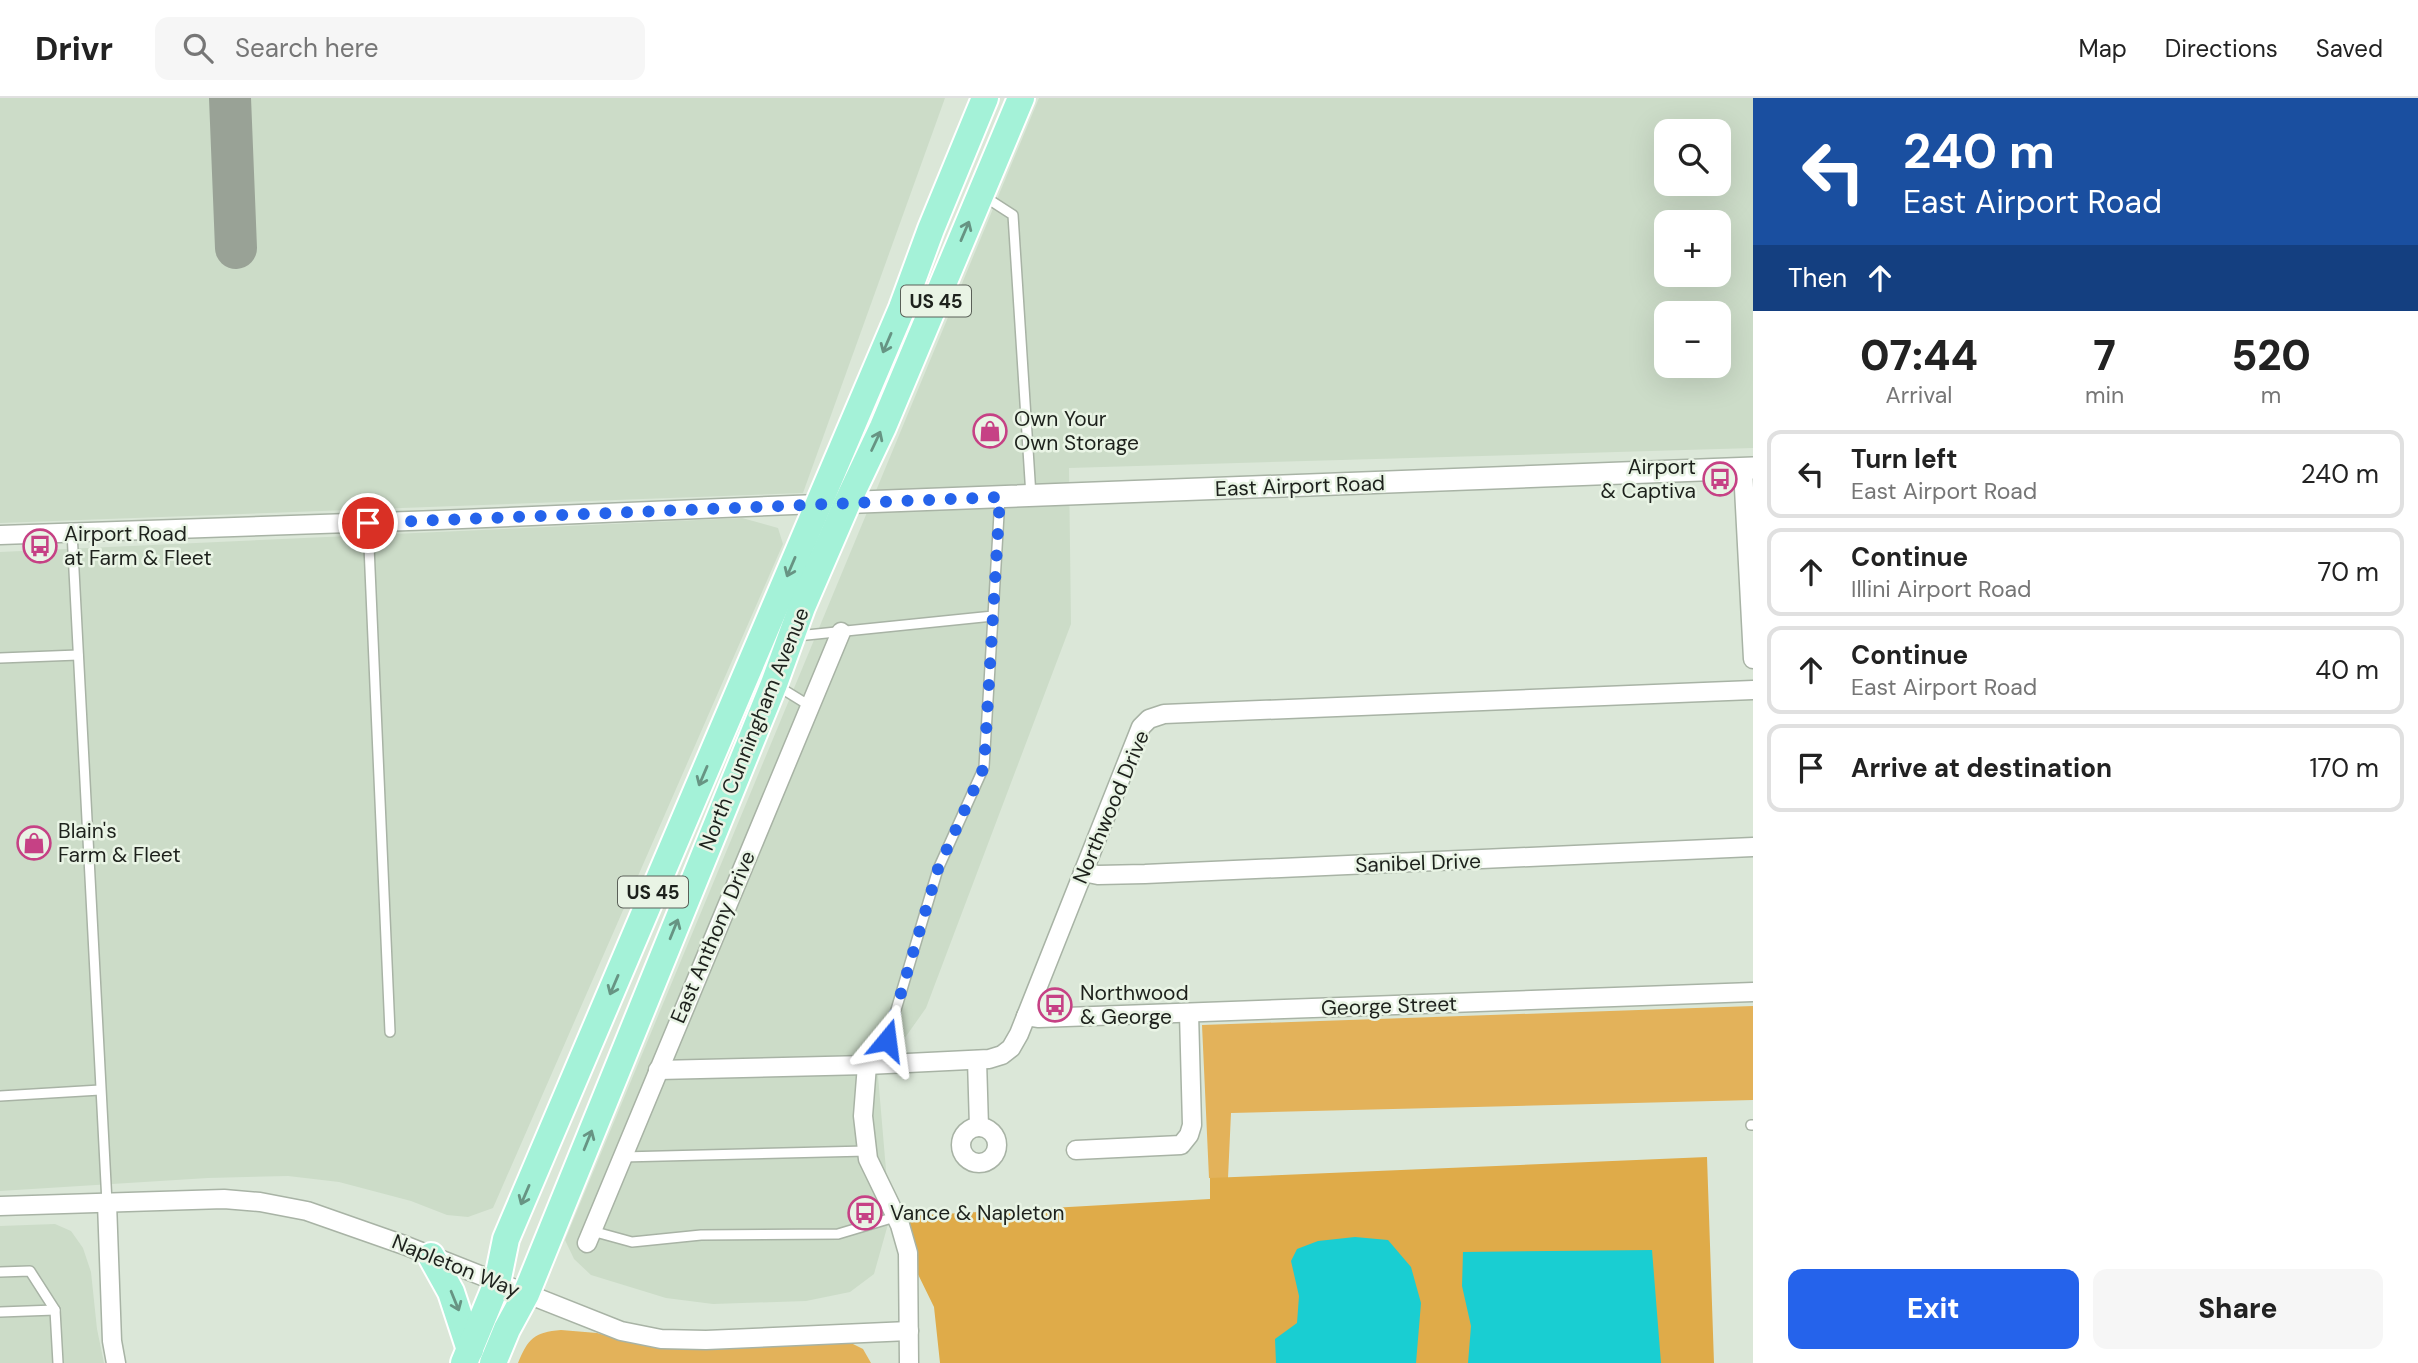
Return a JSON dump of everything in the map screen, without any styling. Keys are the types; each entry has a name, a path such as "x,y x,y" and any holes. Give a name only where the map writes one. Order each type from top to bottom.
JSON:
{"main road":[{"name":"North Cunningham Avenue","path":"497,1283 506,1239 902,308 985,98"},
{"name":"North Cunningham Avenue","path":"493,1363 526,1294 847,502 883,427 1021,98"},
{"path":"431,1256 452,1292 467,1357"},
{"name":"US 45","path":"467,1357 497,1283"}],"street":[{"name":"East Airport Road","path":"818,504 1748,468"},
{"path":"1748,468 1753,659"},
{"path":"0,535 818,504"},
{"name":"East Anthony Drive","path":"589,1237 841,632"},
{"name":"Northwood Drive","path":"658,1070 867,1065 977,1060 1002,1055 1011,1048 1026,1016 1141,727 1149,719 1164,714 1753,690"},
{"name":"Sanibel Drive","path":"1083,872 1098,875 1145,874 1753,847"},
{"name":"George Street","path":"1026,1016 1039,1018 1753,992"},
{"path":"1076,1150 1181,1144 1189,1135 1192,1125 1189,1013"},
{"path":"977,1060 979,1127"},
{"path":"867,1065 863,1116 868,1159 895,1217 908,1253 909,1363"},
{"name":"Napleton Way","path":"0,1206 224,1199 260,1202 307,1211 431,1256 621,1331 661,1339 706,1340 909,1331"},
{"path":"107,1203 112,1341 116,1363"}],"lane":[{"path":"981,194 1013,215 1031,496"},
{"path":"867,1065 887,1040 938,869 984,767 1000,497"},
{"path":"368,523 390,1032"},
{"path":"72,533 107,1203"},
{"path":"792,637 993,616"},
{"path":"0,658 78,655"},
{"path":"774,684 810,706"},
{"path":"0,1096 100,1090"},
{"path":"622,1157 867,1151"},
{"path":"589,1237 632,1242 701,1236 838,1234 895,1217"},
{"path":"0,1272 30,1271 55,1310 58,1363"},
{"path":"0,1312 55,1310"}],"shaded area":[{"path":"0,98 945,98 803,493 0,523"},
{"path":"1039,98 1753,98 1753,448 1069,468 1071,624 926,1008 878,1076 890,1217 874,1274 850,1292 806,1301 713,1304 666,1298 591,1275 574,1259 565,1240"},
{"path":"742,518 778,528 783,544 493,1208 468,1217 447,1215 411,1201 339,1182 288,1176 208,1178 0,1191 0,552"},
{"path":"1753,1006 1753,1100 1231,1113 1228,1178 1209,1178 1202,1025"},
{"path":"1707,1157 1714,1363 940,1363 934,1307 890,1217 1210,1199 1210,1178"},
{"path":"55,1224 71,1231 83,1248 91,1272 97,1329 104,1363 0,1363 0,1226"},
{"path":"561,1330 597,1333 642,1345 686,1349 847,1341 863,1349 871,1363 518,1363 533,1338"}],"water":[{"path":"1355,1237 1388,1240 1411,1267 1421,1303 1416,1363 1276,1363 1275,1339 1297,1323 1299,1296 1291,1261 1297,1249 1318,1241"},
{"path":"1652,1250 1661,1363 1468,1363 1471,1326 1462,1286 1463,1252"}],"taxiway":[{"path":"230,98 236,248"}],"place":[{"name":"Own Your Own Storage","path":"990,431"},
{"name":"Airport & Captiva","path":"1720,479"},
{"name":"Airport Road at Farm & Fleet","path":"40,546"},
{"name":"Blain's Farm & Fleet","path":"34,843"},
{"name":"Northwood & George","path":"1055,1005"},
{"name":"Vance & Napleton","path":"865,1213"}],"route":[{"path":"368,523 1000,497 984,767 938,869 887,1040"}]}
